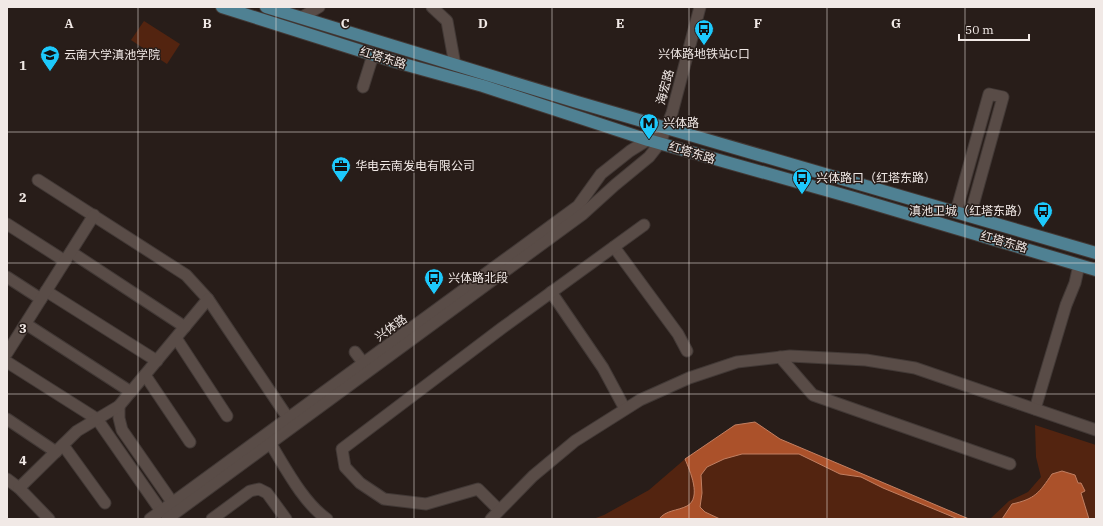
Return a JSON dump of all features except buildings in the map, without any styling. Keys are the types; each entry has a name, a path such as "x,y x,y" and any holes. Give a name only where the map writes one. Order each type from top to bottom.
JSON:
{"main road":[{"name":"红塔东路","path":"222,7 372,55 483,86 648,140 854,198 1096,270"},
{"name":"红塔东路","path":"266,7 665,128 1096,253"}],"street":[{"path":"302,17 318,7"},
{"path":"432,7 447,21 455,65"},
{"name":"海宏路","path":"665,128 672,113 700,7"},
{"path":"363,87 372,55"},
{"path":"956,212 989,94 1003,97 970,216"},
{"name":"兴体路","path":"166,515 172,502 267,439 288,418 367,367 578,206 601,174 630,151 665,128"},
{"name":"兴体路","path":"150,519 166,515 267,439 583,214 649,157 660,143 665,128"},
{"path":"38,180 186,275 208,299 288,418"},
{"path":"9,346 26,324 94,215"},
{"path":"7,224 68,257 185,328"},
{"path":"499,510 478,489 426,504 384,499 360,483 346,467 342,449 551,292 644,225"},
{"path":"614,247 678,334 687,351"},
{"path":"1036,409 1066,305 1075,283 1079,265"},
{"path":"7,277 44,295 157,361"},
{"path":"551,292 603,368 625,409"},
{"path":"19,488 77,431 119,406 208,299"},
{"path":"26,324 131,392"},
{"path":"176,338 227,416"},
{"path":"355,352 367,367"},
{"path":"491,519 533,476 575,441 625,409 640,400 689,378 737,362 790,356 866,360 914,368 1096,430"},
{"path":"780,358 813,395 1010,464"},
{"path":"7,362 97,419 166,515"},
{"path":"145,375 190,442"},
{"path":"119,406 119,418 122,430 172,502"},
{"path":"7,419 60,448 105,503"},
{"path":"267,439 302,494 322,516 327,519"},
{"path":"7,479 19,488 49,519"},
{"path":"212,519 250,491 259,489 267,493 286,519"}],"shaded area":[{"path":"144,21 180,44 167,64 131,40"},
{"path":"755,422 780,439 969,519 593,519 604,515 649,490 685,459 735,425"},
{"path":"755,422 780,439 969,519 958,519 883,488 861,477 840,474 799,454 742,454 724,459 707,467 701,475 702,493 700,507 705,512 720,519 659,519 668,512 687,506 694,497 694,484 685,459 735,425"},
{"path":"1035,425 1096,445 1096,519 990,519 1009,501 1028,492 1041,477 1036,457"},
{"path":"1062,471 1075,475 1078,483 1081,483 1085,491 1081,493 1089,519 1002,519 1012,504 1026,500 1036,494 1044,486 1052,474"}],"place":[{"name":"兴体路地铁站C口","path":"704,46"},
{"name":"云南大学滇池学院","path":"50,72"},
{"name":"兴体路","path":"649,140"},
{"name":"华电云南发电有限公司","path":"341,183"},
{"name":"兴体路口（红塔东路）","path":"802,195"},
{"name":"滇池卫城（红塔东路）","path":"1043,228"},
{"name":"兴体路北段","path":"434,295"}]}
